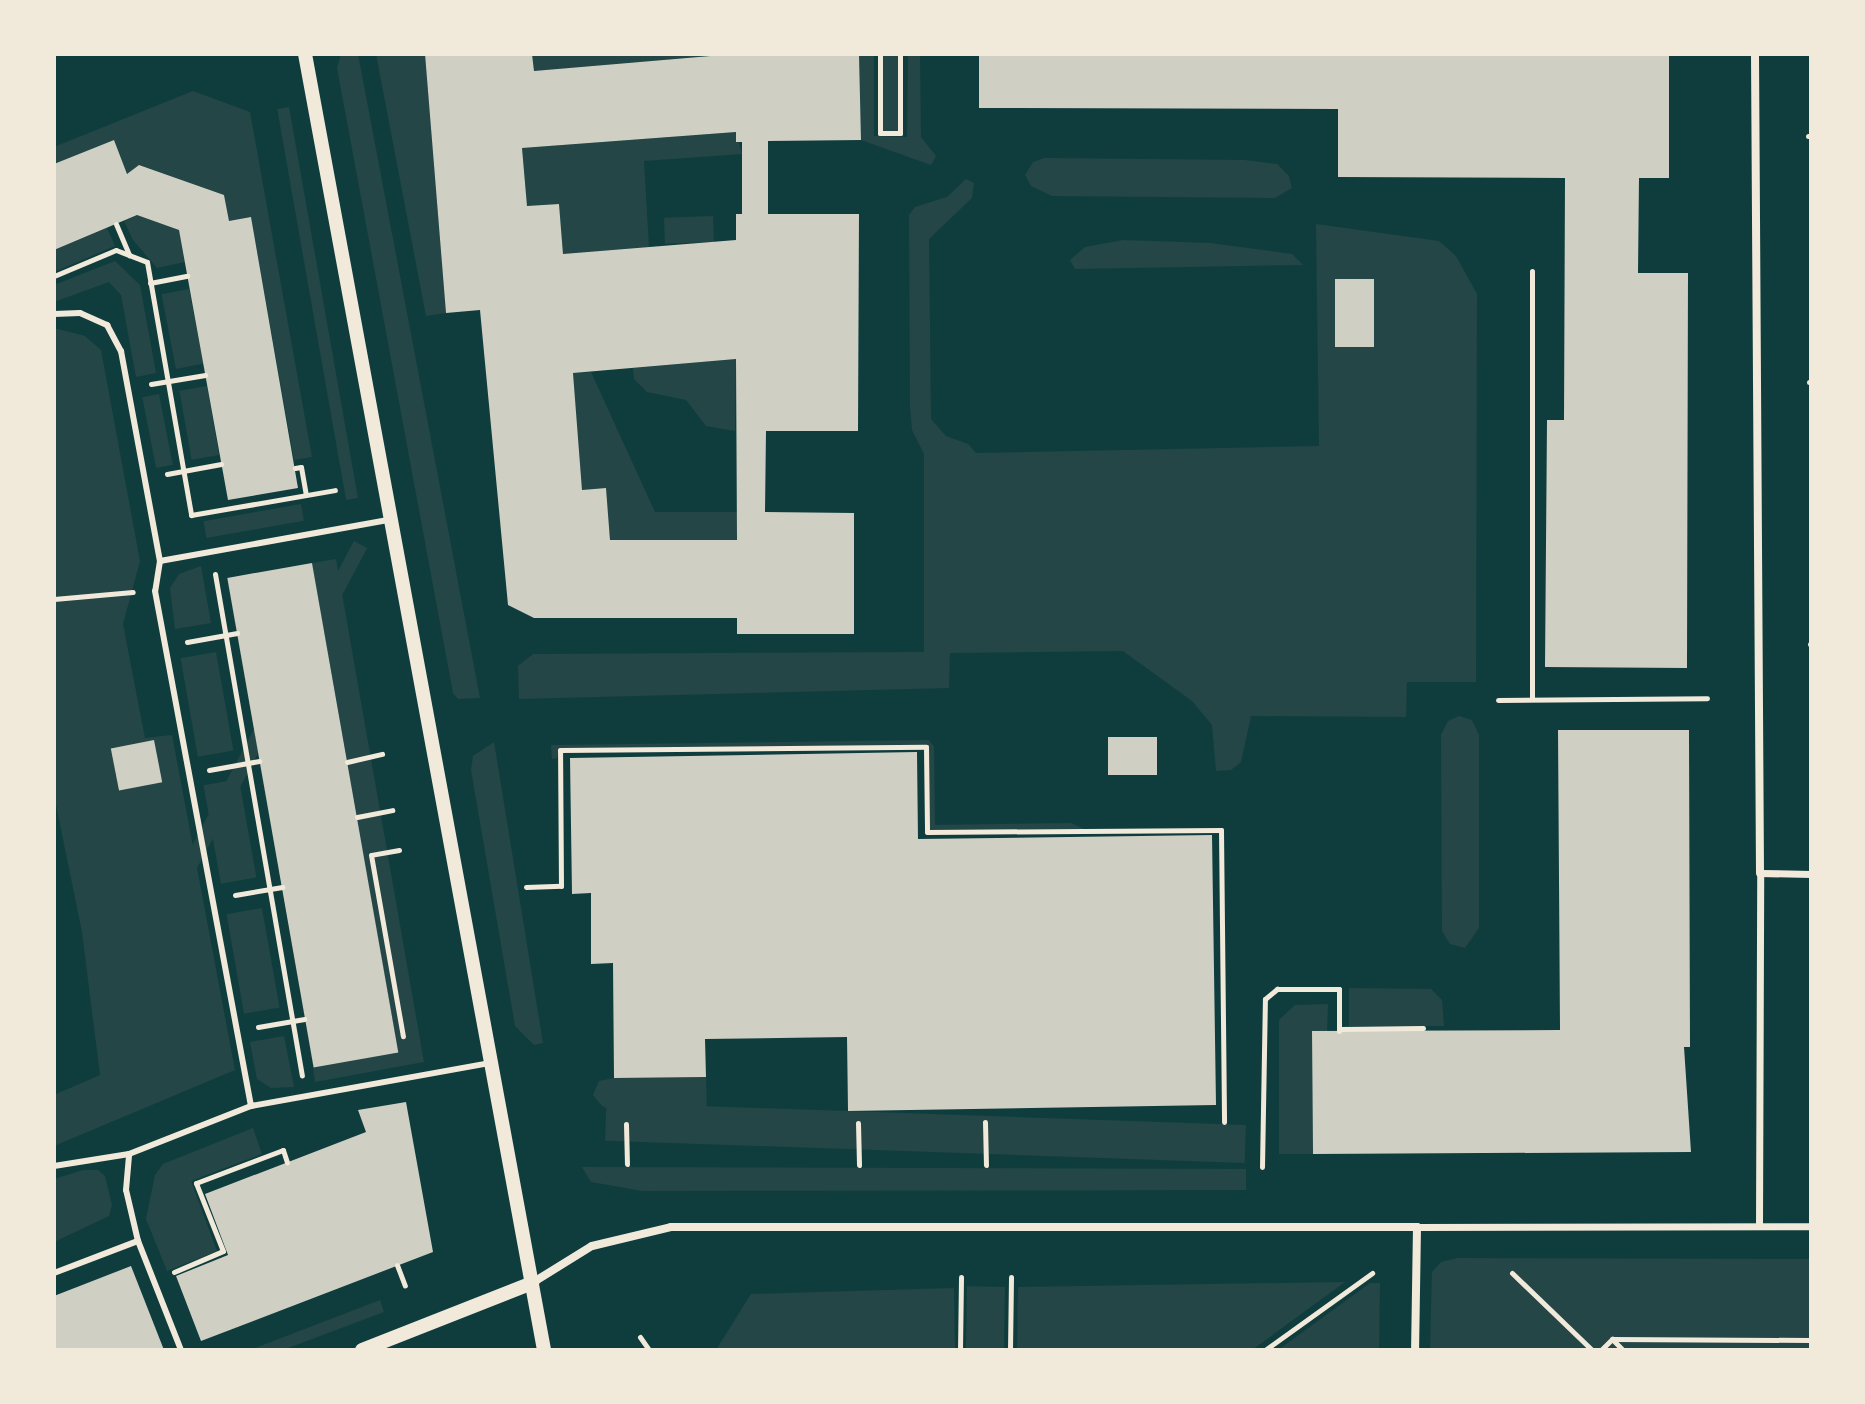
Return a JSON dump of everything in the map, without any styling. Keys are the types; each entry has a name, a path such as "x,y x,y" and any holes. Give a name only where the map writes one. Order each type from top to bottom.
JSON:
{"street":[{"path":"305,54 544,1350"},
{"path":"1755,54 1759,1226"},
{"path":"1760,873 1811,874"},
{"path":"362,1350 532,1283 592,1246 671,1227 1811,1226"},
{"path":"1415,1350 1417,1227"}],"lane":[{"path":"54,314 80,313 107,325 117,338 160,561 155,591 251,1106"},
{"path":"160,561 389,520"},
{"path":"54,1166 129,1154 251,1106 489,1063"},
{"path":"129,1154 126,1190 138,1241 181,1350"},
{"path":"54,1273 138,1241"}],"path":[{"path":"880,54 880,133 900,133 900,54"},
{"path":"116,224 129,255"},
{"path":"54,276 116,250 147,262 191,515 335,490"},
{"path":"1532,271 1532,699"},
{"path":"150,283 187,276"},
{"path":"128,388 205,375"},
{"path":"145,478 221,464"},
{"path":"295,468 301,467 306,495"},
{"path":"229,572 214,574 301,1068"},
{"path":"54,599 155,591"},
{"path":"165,646 237,633"},
{"path":"1498,700 1707,698"},
{"path":"526,887 561,886 560,750 926,747 927,832 1221,830 1224,1122"},
{"path":"347,762 382,754"},
{"path":"189,773 259,761"},
{"path":"357,817 392,810"},
{"path":"399,850 371,855 403,1036"},
{"path":"212,899 282,887"},
{"path":"1262,1167 1265,999 1277,989 1339,989 1340,1030 1423,1028"},
{"path":"237,1031 304,1019"},
{"path":"985,1122 986,1165"},
{"path":"858,1123 859,1165"},
{"path":"626,1124 627,1164"},
{"path":"177,1285 172,1272 223,1251 196,1183 283,1150 287,1162"},
{"path":"397,1265 405,1286"},
{"path":"1265,1350 1372,1273"},
{"path":"1512,1273 1592,1350"},
{"path":"960,1350 961,1277"},
{"path":"1010,1350 1011,1277"},
{"path":"640,1337 649,1350"},
{"path":"1601,1350 1612,1339 1811,1340"},
{"path":"1612,1339 1623,1350"}],"shaded area":[{"path":"341,54 358,54 480,698 458,699 453,693 337,68"},
{"path":"376,54 425,54 446,313 426,316"},
{"path":"532,54 734,54 534,71"},
{"path":"859,54 874,54 874,136 907,137 908,54 920,54 921,137 936,156 931,165 861,140"},
{"path":"881,54 899,54 899,133 881,133"},
{"path":"193,91 250,112 312,457 294,460 251,218 229,221 224,195 140,165 127,174 114,140 54,164 54,147"},
{"path":"289,107 358,498 346,500 277,109"},
{"path":"736,132 742,154 644,161 649,247 563,254 559,204 527,206 522,148"},
{"path":"1044,158 1245,160 1277,164 1289,176 1292,188 1275,198 1052,196 1031,186 1025,175 1033,162"},
{"path":"966,179 974,183 972,198 929,239 931,419 946,436 968,444 976,453 1319,446 1316,224 1439,241 1456,256 1477,294 1476,682 1407,682 1406,717 1251,716 1241,762 1231,770 1216,771 1212,725 1192,701 1123,651 950,653 949,688 519,699 518,666 533,654 924,652 924,454 912,430 910,406 909,215 915,207 947,197"},
{"path":"137,215 179,230 185,262 157,268 133,240 124,221"},
{"path":"713,216 714,242 665,244 664,218"},
{"path":"107,228 115,246 54,272 54,250"},
{"path":"1123,240 1210,243 1292,254 1303,265 1075,269 1070,260 1085,247"},
{"path":"115,261 140,285 156,373 136,377 121,295 109,282 54,302 54,285"},
{"path":"189,289 204,364 176,369 162,294"},
{"path":"54,328 85,336 101,350 140,561 123,624 145,738 172,735 235,1070 54,1146 54,1095 100,1075 82,932 54,795"},
{"path":"736,359 735,431 706,426 686,400 647,392 634,379 633,368"},
{"path":"591,372 655,512 739,512 737,540 610,540 606,488 582,490 573,373"},
{"path":"207,386 219,455 192,460 179,391"},
{"path":"159,394 173,465 156,468 142,397"},
{"path":"301,504 304,521 206,538 204,521"},
{"path":"354,541 367,548 120,1012 107,1005"},
{"path":"336,559 424,1062 315,1082 313,1068 398,1052 312,563"},
{"path":"201,566 211,623 175,629 170,588 179,574"},
{"path":"216,652 233,750 198,757 181,658"},
{"path":"1459,716 1472,720 1479,735 1479,928 1465,948 1450,944 1442,931 1441,735 1448,721"},
{"path":"929,740 934,747 935,825 1071,823 1084,829 929,831 927,746 559,749 557,758 552,759 551,745"},
{"path":"494,742 543,1043 534,1045 515,1026 471,770 473,756"},
{"path":"239,779 256,877 221,884 204,785"},
{"path":"262,908 280,1007 244,1014 227,914"},
{"path":"1349,988 1431,989 1442,1000 1444,1026 1349,1026"},
{"path":"1328,1004 1327,1031 1312,1031 1313,1154 1279,1154 1279,1020 1295,1005"},
{"path":"284,1036 294,1087 271,1088 257,1079 250,1042"},
{"path":"706,1077 707,1116 621,1115 602,1106 593,1095 599,1081 614,1078"},
{"path":"606,1103 1246,1125 1245,1163 605,1141"},
{"path":"253,1128 262,1154 191,1181 217,1251 167,1271 146,1219 155,1175 163,1164"},
{"path":"582,1167 1246,1169 1246,1190 642,1191 591,1182"},
{"path":"83,1170 98,1170 105,1176 112,1205 109,1216 54,1242 54,1179"},
{"path":"1458,1258 1811,1259 1811,1350 1430,1350 1432,1272 1441,1262"},
{"path":"1345,1282 1252,1350 1017,1350 1018,1287"},
{"path":"1370,1283 1380,1283 1379,1350 1278,1350"},
{"path":"967,1286 1005,1287 1004,1350 966,1349"},
{"path":"954,1288 955,1350 716,1350 751,1294"},
{"path":"380,1300 384,1312 283,1350 250,1350"}],"building":[{"path":"425,54 532,54 534,71 734,54 859,54 861,140 768,141 768,214 859,214 858,431 766,431 765,512 854,513 854,634 737,634 737,618 534,618 508,605 480,310 446,313","holes":["736,132 736,142 742,142 742,214 736,214 736,240 563,254 559,204 527,206 522,148","736,359 737,540 610,540 606,488 582,490 573,373"]},
{"path":"979,54 1669,54 1669,178 1639,178 1638,273 1688,273 1687,668 1545,667 1547,420 1564,420 1565,178 1338,177 1338,109 979,108"},
{"path":"114,140 127,174 139,165 224,195 229,221 251,217 298,488 228,500 179,230 137,215 54,250 54,164"},
{"path":"1335,279 1374,279 1374,347 1335,347"},
{"path":"312,563 398,1052 314,1067 227,578"},
{"path":"1558,730 1689,730 1690,1047 1684,1047 1691,1152 1313,1154 1312,1031 1560,1030"},
{"path":"1108,737 1157,737 1157,775 1108,775"},
{"path":"154,740 162,782 119,791 111,748"},
{"path":"917,752 918,839 1212,835 1216,1105 848,1111 847,1037 705,1039 706,1077 614,1078 613,963 591,964 591,893 572,894 570,758"},
{"path":"406,1102 433,1252 201,1341 176,1276 228,1255 205,1194 366,1132 358,1110"},
{"path":"131,1266 164,1350 54,1350 54,1296"}]}
